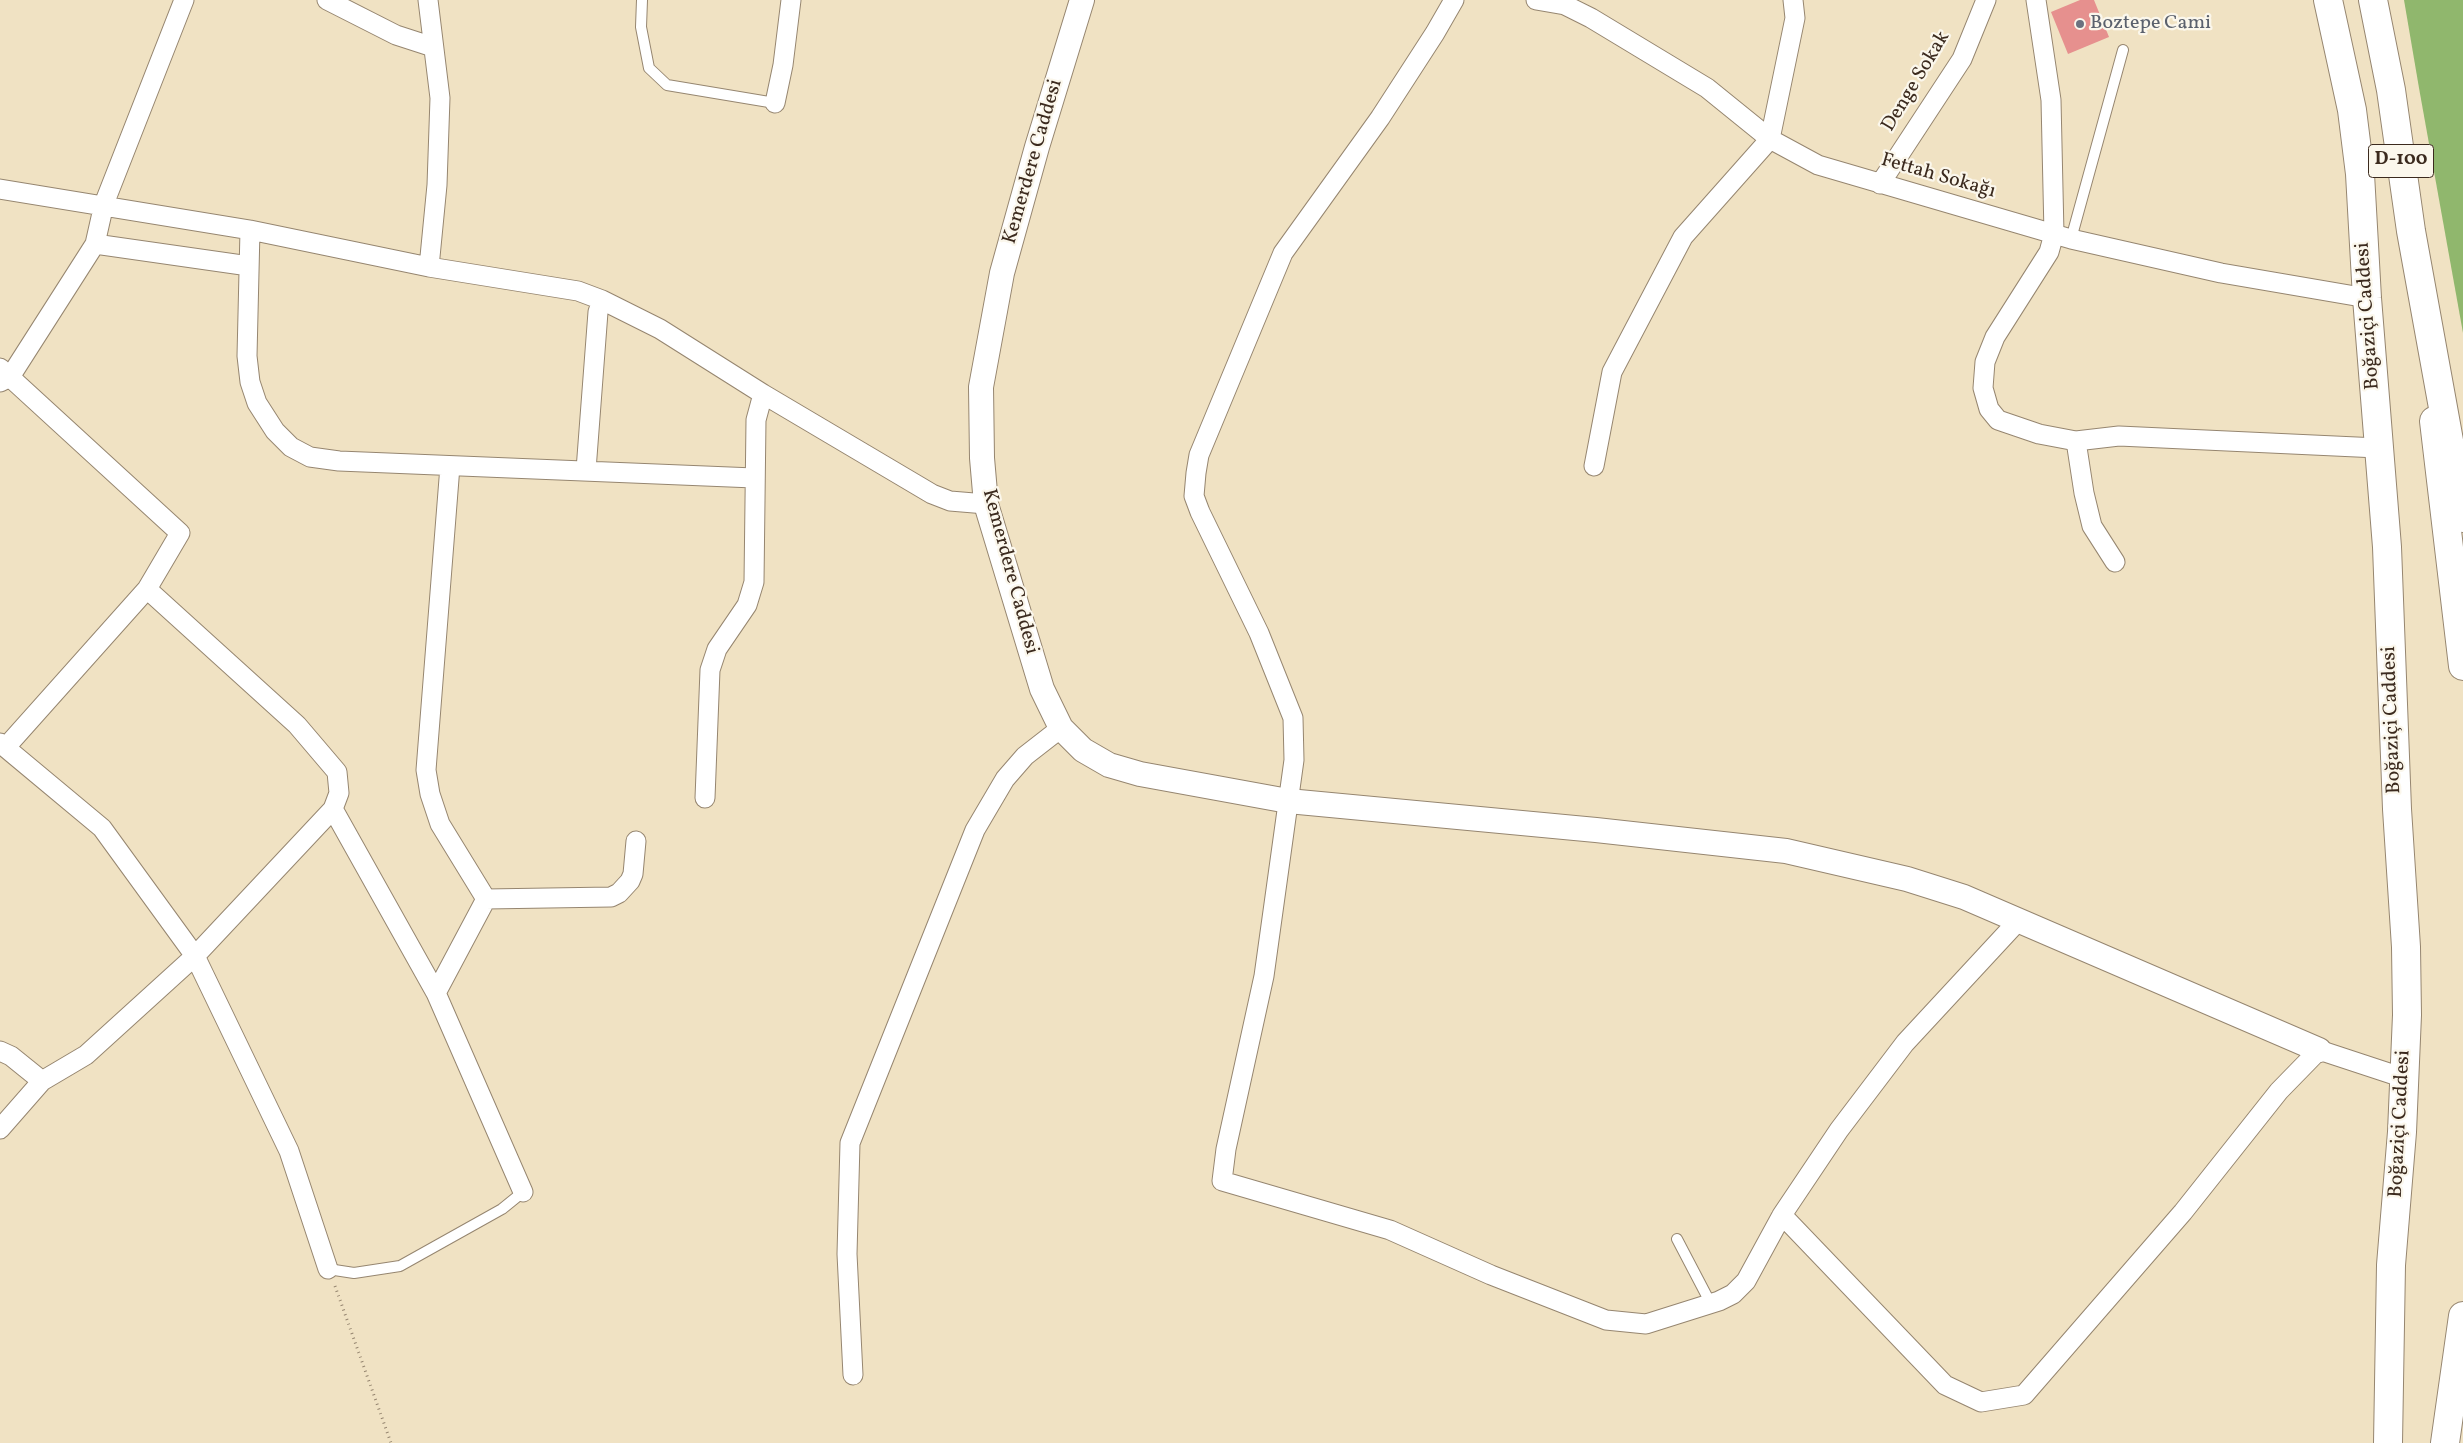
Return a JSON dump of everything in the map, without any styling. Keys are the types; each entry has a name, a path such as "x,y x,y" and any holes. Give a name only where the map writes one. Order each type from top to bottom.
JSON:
{"main road":[{"name":"Boğaziçi Caddesi","path":"2328,0 2352,110 2359,165 2386,547 2397,799 2406,947 2404,1078 2391,1265 2388,1443"},
{"name":"D-100","path":"2373,0 2391,90 2411,231 2463,518"},
{"path":"2385,0 2391,90"},
{"path":"2411,231 2463,666"},
{"path":"2444,1443 2463,1316"}],"street":[{"path":"184,0 104,204 96,244 3,376 180,533 147,589 3,745 102,828 195,956 289,1152 328,1268"},
{"path":"327,0 396,34 433,47"},
{"path":"428,0 440,98 438,185 429,268"},
{"path":"775,103 783,65 791,0"},
{"name":"Kemerdere Caddesi","path":"1082,0 1037,147 1002,273 981,387 982,458 986,504 1036,670 1061,728 1083,750 1110,765 1140,774 1288,801 1596,830 1786,851 1907,879 1964,897 2319,1050"},
{"path":"1454,0 1441,25 1380,118 1283,253 1197,464 1194,496 1200,512 1259,633 1293,718 1294,760 1264,976 1226,1149 1222,1182 1390,1230 1491,1275 1606,1320 1646,1324 1712,1304 1733,1294 1746,1281 1782,1215 1839,1130 1905,1043 2019,920"},
{"name":"Fettah Sokağı","path":"1536,0 1565,5 1591,18 1707,88 1770,139 1818,165 2062,236 2221,273 2367,298"},
{"path":"1594,466 1612,372 1683,237 1770,139 1795,18 1793,0"},
{"name":"Denge Sokak","path":"1880,184 1962,58 1986,0"},
{"path":"2036,0 2050,100 2062,236 2049,252 1995,337 1985,362 1983,388 1989,409 1998,420 2039,434 2076,441 2119,436 2378,448"},
{"path":"0,188 250,230 429,268 559,288 602,300 660,329 763,394 932,494 959,502 986,504"},
{"path":"250,230 247,356 250,382 257,404 275,432 291,447 310,457 339,461 754,478"},
{"path":"96,244 249,266"},
{"path":"586,470 598,312 602,300"},
{"path":"705,798 710,670 720,642 747,604 754,582 756,420 763,394"},
{"path":"2076,441 2084,494 2092,526 2115,562"},
{"path":"450,466 426,770 430,794 440,824 486,899"},
{"path":"0,1129 42,1081 86,1054 195,956 333,809 339,793 337,772 297,725 147,589"},
{"path":"853,1375 847,1254 850,1143 976,830 1005,779 1025,756 1061,728"},
{"path":"333,809 436,993 523,1192"},
{"path":"486,899 611,897 619,893 630,881 633,874 636,841"},
{"path":"436,993 486,899"},
{"path":"1782,1215 1945,1385 1981,1402 2024,1395 2183,1212 2279,1090 2319,1050 2404,1078"},
{"path":"0,1051 11,1056 42,1081"}],"lane":[{"path":"642,0 641,27 649,68 667,85 775,103"},
{"path":"2062,236 2123,50"},
{"path":"328,1268 354,1273 400,1266 502,1209 523,1192"},
{"path":"1677,1239 1712,1304"}],"path":[{"path":"328,1268 391,1443"}],"green space":[{"path":"2404,0 2463,0 2463,333 2419,88"}],"building":[{"name":"Boztepe Cami","path":"2080,0 2094,0 2109,37 2068,54 2051,12"}],"place":[{"name":"Boztepe Cami","path":"2080,24"}]}
